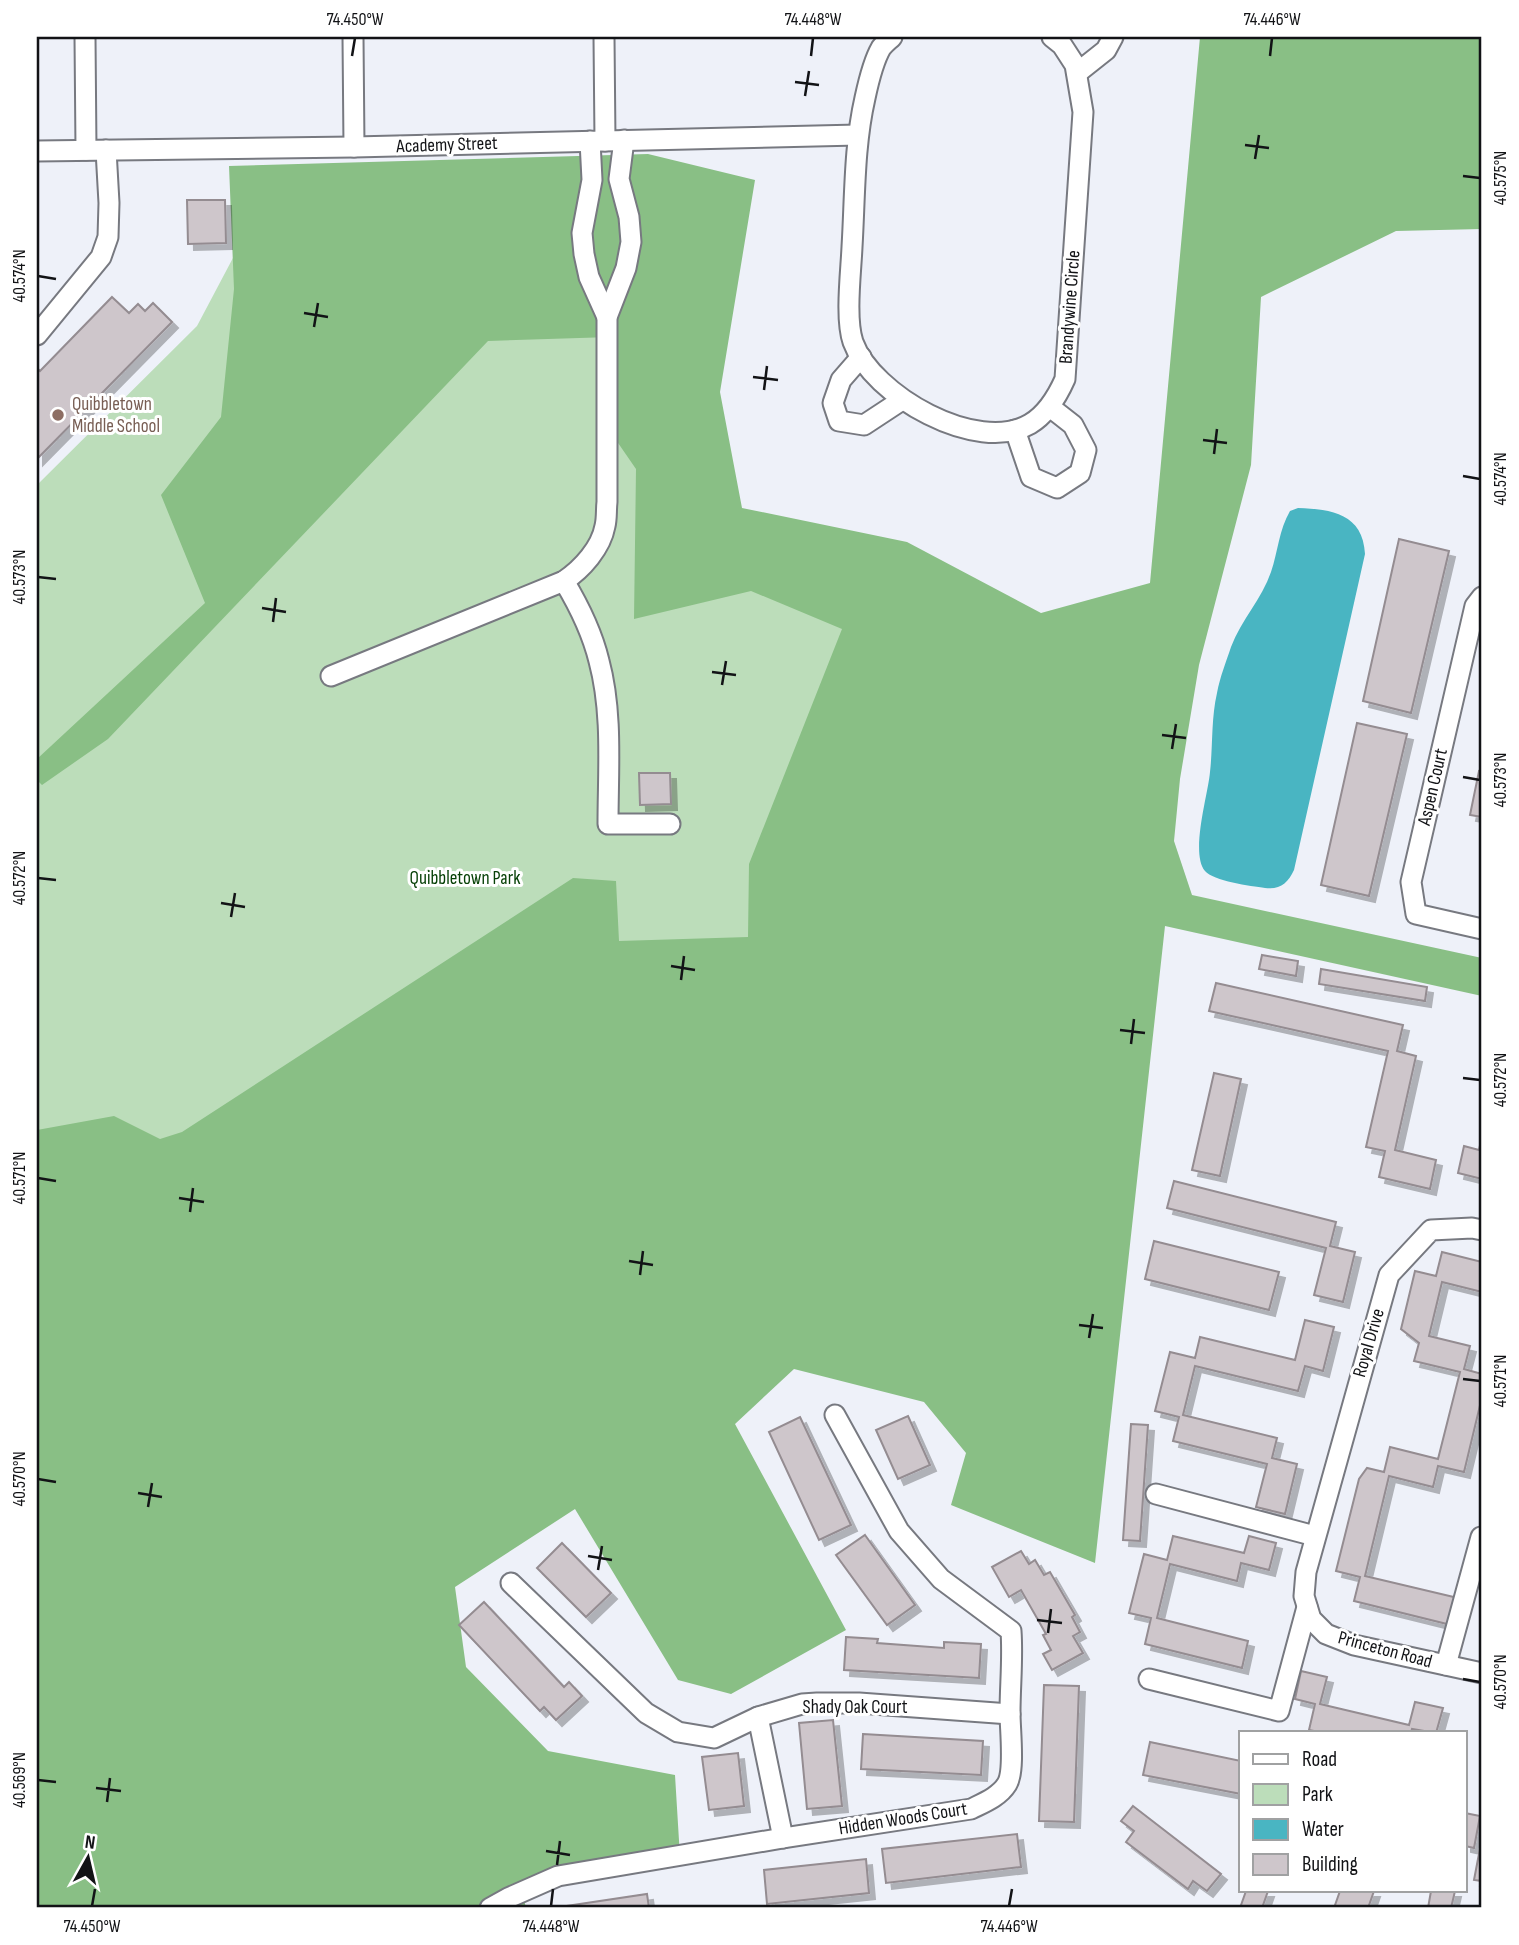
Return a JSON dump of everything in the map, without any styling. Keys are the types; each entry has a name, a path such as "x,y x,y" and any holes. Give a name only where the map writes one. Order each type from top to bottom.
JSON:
{"street":[{"path":"85,37 86,150"},
{"path":"353,37 354,147"},
{"path":"331,676 564,581 586,562 605,527 607,317 623,278 631,242 629,217 606,141 604,37"},
{"name":"Brandywine Circle","path":"883,40 865,98 858,135 849,311 852,341 872,373 902,400 952,425 976,432 996,433 1028,425 1050,407 1065,379 1083,112 1075,65 1062,45 1052,37"},
{"path":"1077,73 1107,50 1113,37"},
{"name":"Academy Street","path":"37,151 354,147 858,135"},
{"path":"606,141 592,180 582,233 589,277 607,317"},
{"path":"37,334 101,257 108,237 106,150"},
{"path":"861,357 841,380 833,403 839,421 864,425 902,400"},
{"path":"1015,430 1031,477 1057,488 1080,473 1086,450 1073,425 1050,407"},
{"path":"564,581 580,608 600,662 606,698 608,824 670,824"},
{"name":"Aspen Court","path":"1482,597 1475,606 1411,882 1416,914 1482,929"},
{"name":"Royal Drive","path":"1317,1528 1388,1275 1431,1230 1482,1230"},
{"name":"Hidden Woods Court","path":"490,1908 558,1876 971,1809 991,1799 1008,1784 1011,1763 1011,1631 941,1579 899,1531 835,1415"},
{"path":"1149,1679 1279,1711 1307,1607 1304,1596 1306,1572 1317,1528 1156,1494"},
{"path":"1446,1665 1481,1537"},
{"name":"Shady Oak Court","path":"511,1583 646,1713 678,1732 714,1738 758,1717 802,1704 817,1703 859,1703 1010,1714"},
{"name":"Princeton Road","path":"1307,1607 1311,1619 1326,1634 1354,1645 1482,1673"},
{"path":"758,1717 783,1838"}],"green space":[{"path":"1200,37 1482,37 1482,229 1396,231 1261,297 1251,465 1199,665 1180,779 1174,841 1192,895 1482,958 1482,996 1165,926 1095,1563 951,1505 966,1453 924,1402 794,1369 735,1424 846,1630 731,1694 678,1680 575,1509 455,1587 466,1667 548,1751 675,1775 680,1857 522,1891 526,1908 37,1908 37,1130 114,1116 160,1139 182,1132 573,878 616,881 619,941 748,937 749,864 842,629 751,591 634,619 636,469 616,440 611,337 488,341 108,739 42,785 37,780 37,759 205,603 161,495 221,417 234,289 229,166 648,154 755,180 720,392 742,508 907,542 1041,613 1150,583"},
{"name":"Quibbletown Park","path":"271,186 723,192 717,530 1156,648 1074,1389 37,1163 37,485 197,326"}],"water":[{"path":"1298,508 1323,510 1344,516 1358,530 1365,554 1294,870 1283,885 1265,888 1209,875 1201,863 1199,838 1210,772 1215,703 1221,675 1235,637 1267,582 1286,518 1290,511"}],"building":[{"path":"187,200 225,200 226,243 188,244"},
{"name":"Quibbletown Middle School","path":"112,297 129,313 138,304 145,311 153,303 172,322 37,459 37,368 40,371"},
{"path":"1399,539 1449,551 1411,713 1363,701"},
{"path":"1357,723 1407,734 1369,896 1321,885"},
{"path":"1479,771 1482,772 1482,817 1470,815"},
{"path":"639,773 670,773 671,804 640,805"},
{"path":"1262,955 1298,961 1296,976 1259,969"},
{"path":"1321,969 1427,987 1425,1001 1319,984"},
{"path":"1216,983 1403,1025 1397,1051 1416,1056 1395,1150 1436,1160 1430,1189 1379,1177 1385,1151 1366,1147 1388,1051 1209,1011"},
{"path":"1214,1073 1241,1079 1220,1176 1192,1170"},
{"path":"1482,1136 1482,1179 1458,1173 1464,1146 1479,1150"},
{"path":"1174,1181 1336,1222 1330,1246 1355,1252 1343,1302 1314,1295 1326,1248 1167,1208"},
{"path":"1154,1241 1279,1272 1269,1310 1145,1279"},
{"path":"1442,1252 1482,1262 1482,1292 1442,1282 1429,1336 1470,1346 1464,1369 1482,1374 1482,1397 1464,1472 1438,1466 1433,1487 1389,1476 1365,1576 1458,1598 1451,1625 1354,1601 1360,1577 1336,1571 1359,1479 1367,1468 1384,1472 1390,1447 1438,1459 1460,1372 1414,1361 1419,1343 1401,1329 1415,1271 1436,1276"},
{"path":"1305,1320 1334,1327 1323,1371 1305,1366 1298,1391 1195,1366 1183,1415 1277,1438 1272,1458 1297,1464 1285,1514 1256,1507 1267,1464 1173,1441 1179,1417 1155,1411 1170,1352 1195,1358 1200,1337 1295,1360"},
{"path":"908,1416 930,1465 898,1479 876,1430"},
{"path":"800,1417 851,1525 819,1540 769,1432"},
{"path":"1131,1424 1148,1425 1140,1541 1123,1540"},
{"path":"865,1535 915,1605 887,1625 836,1555"},
{"path":"1173,1536 1244,1553 1249,1536 1276,1543 1269,1570 1241,1563 1237,1581 1170,1564 1157,1618 1248,1641 1242,1668 1145,1644 1151,1618 1129,1613 1144,1554 1167,1560"},
{"path":"562,1543 611,1593 586,1617 537,1568"},
{"path":"1021,1551 1029,1564 1035,1560 1044,1575 1050,1572 1075,1615 1072,1617 1080,1632 1073,1636 1083,1653 1052,1670 1043,1654 1051,1650 1043,1635 1046,1634 1021,1590 1009,1597 992,1567"},
{"path":"484,1602 564,1687 569,1682 582,1696 556,1720 544,1707 540,1711 459,1625"},
{"path":"846,1637 878,1639 877,1643 944,1648 944,1642 981,1644 979,1678 844,1670"},
{"path":"1301,1671 1327,1677 1320,1704 1409,1725 1415,1702 1443,1708 1437,1731 1314,1731 1309,1730 1315,1704 1295,1699"},
{"path":"1044,1685 1079,1686 1074,1822 1039,1821"},
{"path":"833,1720 842,1806 807,1809 799,1723"},
{"path":"863,1734 983,1741 981,1775 861,1769"},
{"path":"1150,1742 1239,1761 1239,1794 1143,1775"},
{"path":"738,1753 744,1806 709,1810 702,1757"},
{"path":"1133,1806 1221,1874 1207,1891 1193,1881 1188,1889 1126,1842 1134,1831 1121,1821"},
{"path":"1466,1813 1480,1816 1474,1848 1466,1846"},
{"path":"1017,1834 1021,1867 886,1883 882,1849"},
{"path":"1482,1838 1482,1881 1474,1880"},
{"path":"866,1859 869,1893 767,1904 764,1870"},
{"path":"1246,1892 1268,1892 1262,1908 1240,1908"},
{"path":"1340,1892 1374,1892 1368,1908 1334,1908"},
{"path":"1431,1892 1455,1892 1451,1908 1428,1908"},
{"path":"647,1894 649,1908 553,1908"}],"place":[{"name":"Quibbletown Middle School","path":"58,415"}]}
